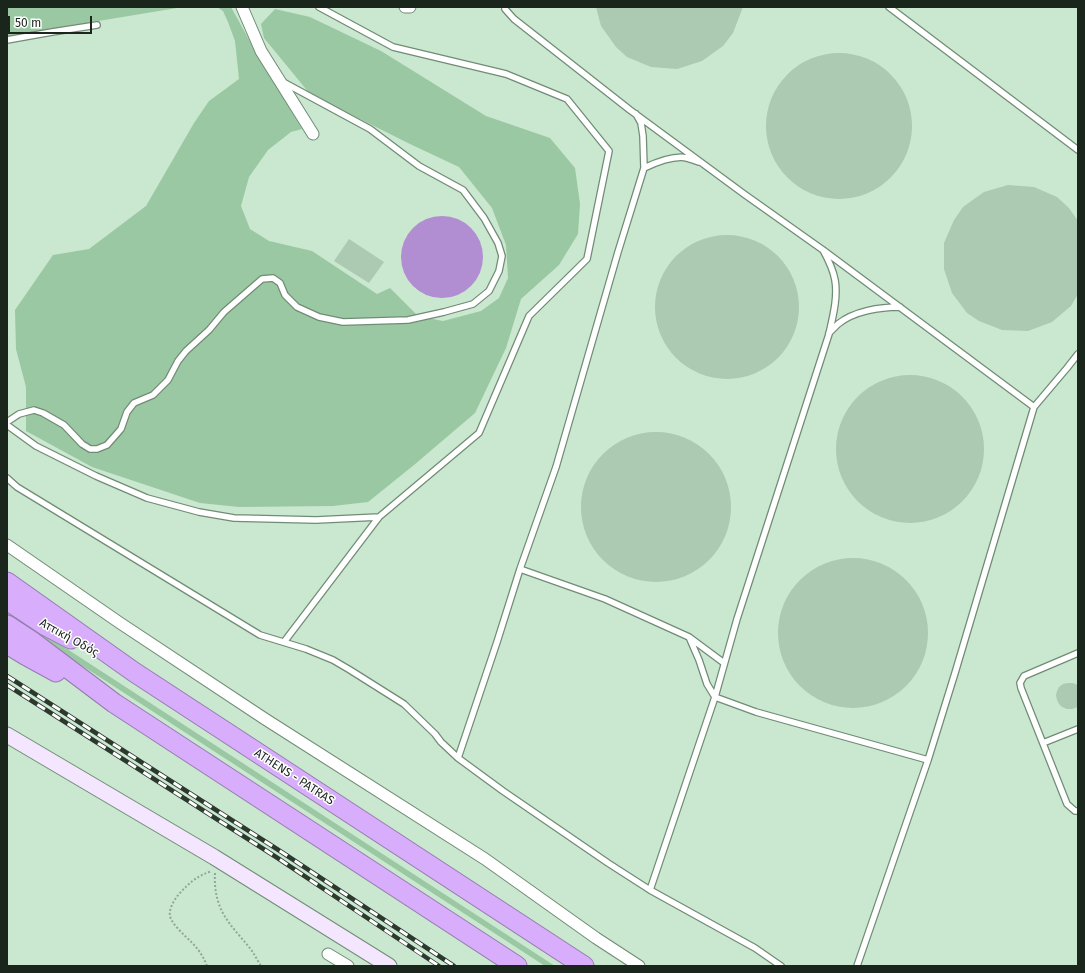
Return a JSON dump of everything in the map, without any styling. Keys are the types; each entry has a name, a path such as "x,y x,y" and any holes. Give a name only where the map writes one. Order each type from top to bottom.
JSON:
{"highway":[{"name":"ATHENS - PATRAS","path":"7,582 134,672 584,966"},
{"name":"Αττική Οδός","path":"7,600 46,626 134,672"},
{"path":"7,625 33,642 114,703 517,966"},
{"path":"7,644 114,703"}],"street":[{"path":"242,7 261,51 313,134"},
{"path":"405,7 410,7"},
{"path":"7,545 120,623 265,719 484,860 639,966"},
{"path":"7,735 214,857 389,966"},
{"path":"328,954 348,966"}],"lane":[{"path":"284,642 379,517 479,433 529,316 587,259 609,151 567,99 506,74 394,47 319,7"},
{"path":"505,7 505,10 514,20 636,114 823,250 1034,407"},
{"path":"889,7 1078,150"},
{"path":"7,40 96,25"},
{"path":"7,422 19,414 34,410 43,413 64,425 82,444 90,450 107,445 121,429 127,412 134,403 154,395 168,380 178,361 186,352 209,330 224,312 262,279 273,278 280,283 285,295 297,307 319,317 343,322 408,320 473,304 489,291 499,271 502,256 498,243 484,218 463,190 419,166 370,130 280,80"},
{"path":"458,758 520,570 556,467 618,252 644,168 643,136 641,123 636,114"},
{"path":"644,168 678,157 686,158 705,165"},
{"path":"650,890 715,697 737,619 829,334 836,296 835,280 830,263 823,250"},
{"path":"829,334 838,324 852,316 871,309 889,307 900,308"},
{"path":"857,966 928,760 1034,407 1078,354"},
{"path":"7,425 36,446 96,476 147,498 199,512 234,518 316,520 379,517"},
{"path":"7,478 17,487 260,635 306,649 333,660 404,704 458,758 510,796 650,890 755,948 781,966"},
{"path":"520,570 605,599 689,636 724,663"},
{"path":"689,636 707,684 715,697 756,712 928,760"},
{"path":"1078,654 1024,676 1020,683 1067,804 1074,811 1078,811"},
{"path":"1043,743 1078,729"}],"path":[{"path":"207,966 203,956 194,944 178,929 170,918 170,908 178,895 190,882 215,870 217,896 224,915 250,948 261,966"}],"green space":[{"path":"7,7 183,7 68,26 7,38"},
{"path":"217,7 231,7 302,129 291,132 268,150 249,177 241,206 250,229 269,241 312,251 377,294 390,288 418,316 443,321 481,311 499,298 508,278 506,245 492,208 459,167 310,94 264,38 261,24 275,9 310,17 381,51 486,116 550,138 575,168 580,204 578,234 559,265 521,299 506,348 475,413 368,502 333,506 239,507 200,503 92,467 26,431 26,387 16,349 15,310 53,255 89,249 146,206 194,123 209,101 239,79 235,41 223,11"},
{"path":"7,609 555,966 545,966 38,637 7,616"}],"shaded area":[{"path":"442,216 458,219 471,228 480,241 483,257 480,273 471,286 458,295 442,298 426,295 413,286 404,273 401,257 404,241 413,228 426,219"}],"building":[{"path":"596,7 743,7 733,33 723,46 702,61 677,69 651,67 627,57 616,47 601,26"},
{"path":"832,53 846,53 860,56 880,65 891,74 900,85 909,105 912,126 909,147 900,167 891,178 880,187 860,196 846,199 832,199 818,196 798,187 787,178 778,167 769,147 766,133 766,119 769,105 778,85 787,74 798,65 818,56"},
{"path":"1008,185 1034,187 1057,197 1069,208 1078,221 1078,294 1071,306 1052,322 1028,331 1002,330 979,321 967,313 952,293 944,269 944,243 954,220 963,207 984,192"},
{"path":"720,235 734,235 761,243 773,251 783,261 794,279 798,293 798,321 794,335 783,353 773,363 755,374 734,379 720,379 693,371 681,363 671,353 660,335 655,314 655,300 663,273 671,261 681,251 699,240"},
{"path":"349,239 384,262 369,283 334,261"},
{"path":"903,375 917,375 932,378 945,383 963,396 976,414 979,421 983,434 983,464 979,477 976,484 963,502 945,515 938,518 925,522 903,523 888,520 875,515 863,507 852,496 844,484 839,471 836,456 836,442 839,427 844,414 852,402 863,391 875,383 888,378"},
{"path":"656,432 685,438 709,454 725,478 731,507 725,536 709,560 685,576 656,582 627,576 603,560 587,536 581,507 587,478 603,454 627,438"},
{"path":"853,558 875,561 895,571 906,580 915,591 925,611 928,633 925,655 915,675 906,686 895,695 875,705 853,708 831,705 811,695 800,686 791,675 781,655 778,633 781,611 791,591 800,580 811,571 831,561"},
{"path":"1068,683 1078,685 1078,707 1072,709 1062,707 1057,700 1056,695 1059,687"}],"railway":[{"path":"7,676 280,851 454,966"},
{"path":"7,685 276,857 439,966"}]}
